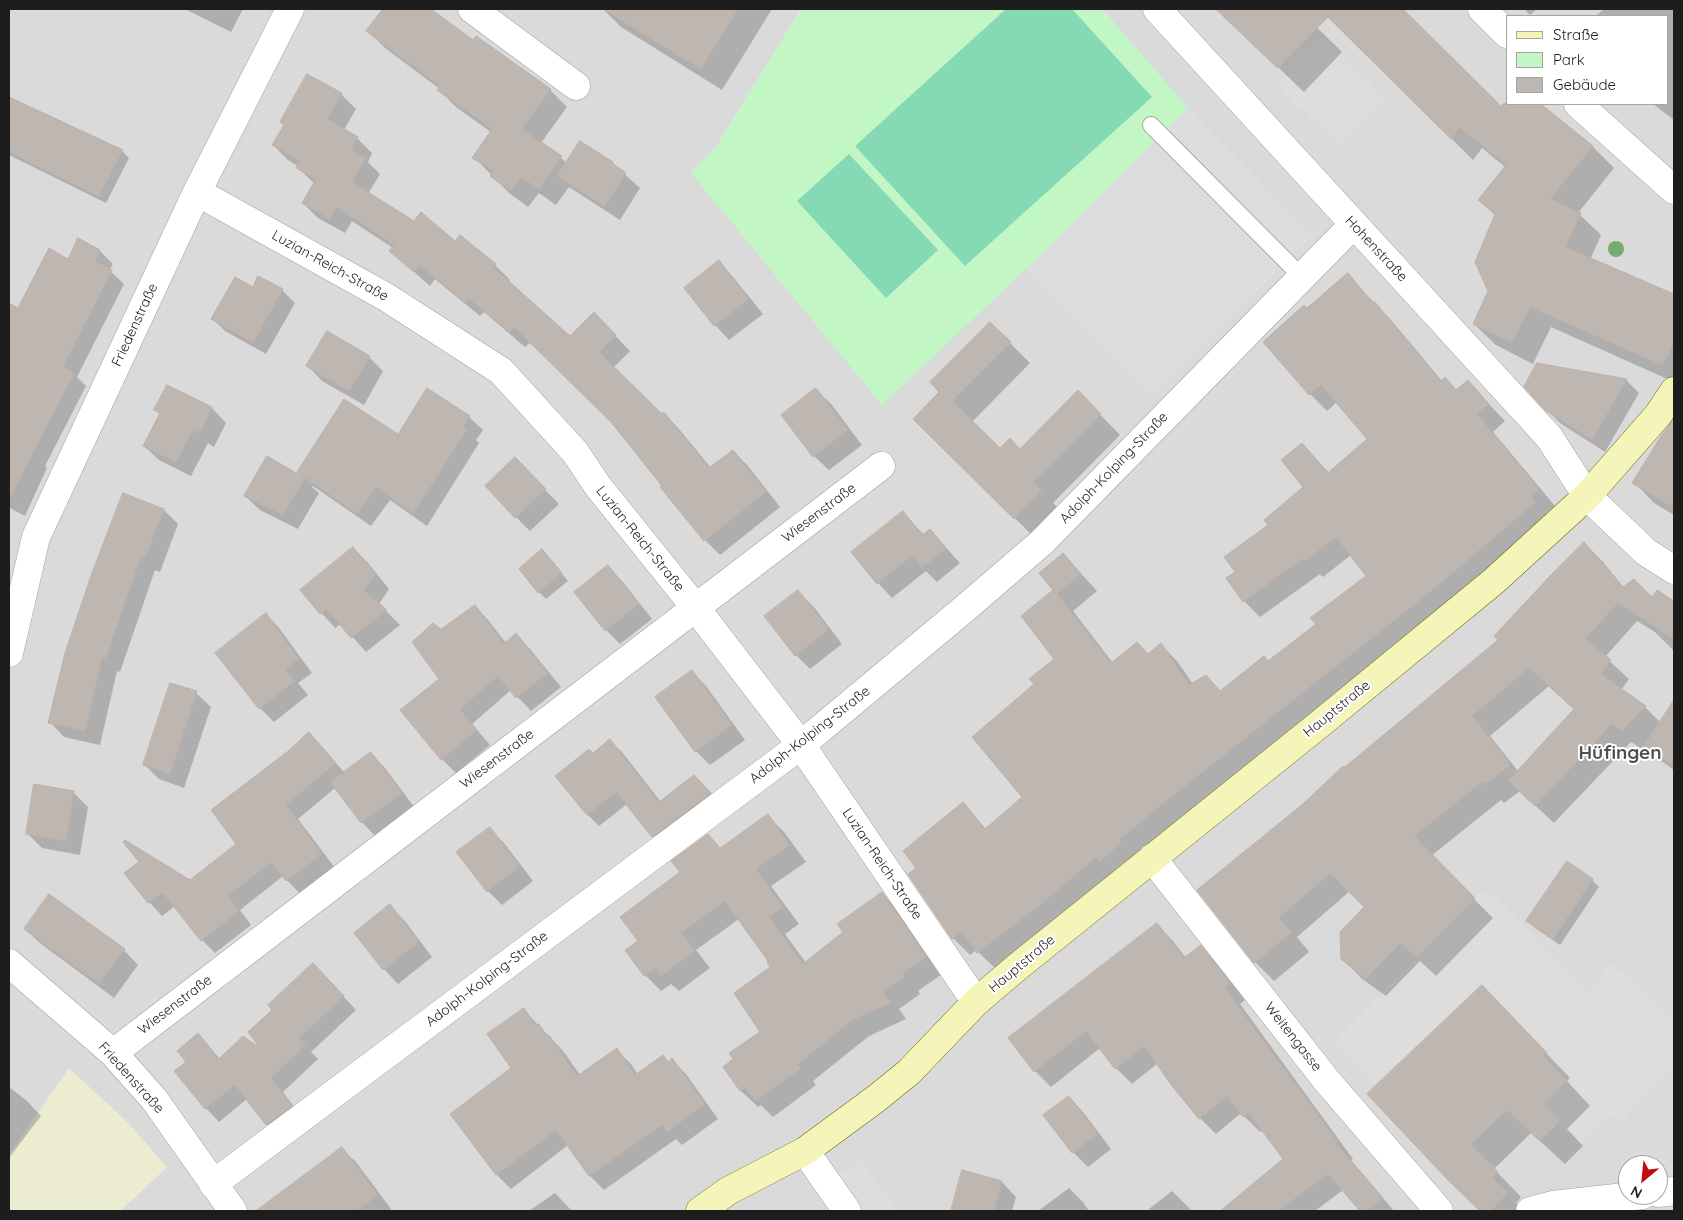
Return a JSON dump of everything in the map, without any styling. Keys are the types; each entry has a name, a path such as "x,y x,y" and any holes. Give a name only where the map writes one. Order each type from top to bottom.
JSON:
{"main road":[{"name":"Hauptstraße","path":"700,1211 728,1191 805,1151 877,1098 909,1072 976,1002 1494,581 1587,496 1658,415 1674,391"}],"street":[{"name":"Friedenstraße","path":"10,642 36,537 197,192 290,9"},
{"path":"472,9 576,86"},
{"name":"Hohenstraße","path":"1157,9 1549,437 1587,496 1646,552 1674,570"},
{"path":"1482,9 1506,33"},
{"path":"1579,105 1674,190"},
{"name":"Luzian-Reich-Straße","path":"197,192 386,296 502,371 575,452 597,486 694,607 800,745 976,1002"},
{"name":"Adolph-Kolping-Straße","path":"213,1184 800,745 963,610 1042,542 1354,224"},
{"name":"Wiesenstraße","path":"113,1053 694,607 882,466"},
{"name":"Weitengasse","path":"1152,858 1327,1081 1438,1211"},
{"name":"Friedenstraße","path":"9,963 113,1053 154,1099 233,1211"},
{"path":"805,1151 847,1211"},
{"path":"1530,1211 1553,1205 1618,1198"}],"lane":[{"path":"1151,126 1302,277"}],"shaded area":[{"path":"9,9 801,9 716,147 691,173 698,181 1188,109 1102,9 1674,9 1674,1211 120,1211 167,1167 126,1121 69,1069 9,1155"},
{"path":"1323,38 1385,97 1338,144 1277,86"},
{"path":"1188,108 1313,235 1151,396 1026,269"},
{"path":"1484,891 1489,895 1491,891 1589,992 1611,963 1674,1020 1674,1064 1622,1122 1612,1114 1582,1144 1543,1104 1567,1081 1543,1056 1547,1053 1376,1086 1334,1042"},
{"path":"861,1160 897,1211 861,1211 837,1177"}],"green space":[{"path":"801,9 1102,9 1188,108 1026,269 882,405 691,173 716,147"},
{"path":"1006,9 1072,9 1152,97 965,266 855,146"},
{"path":"849,154 938,250 886,298 797,201"},
{"path":"69,1068 126,1121 167,1167 120,1211 9,1211 9,1155"}],"building":[{"path":"383,9 431,9 473,40 476,36 551,89 522,129 562,156 539,189 521,177 510,191 490,176 494,171 472,158 492,129 437,90 440,86 366,31"},
{"path":"603,9 738,9 701,69"},
{"path":"1216,9 1403,9 1501,106 1503,104 1542,105 1593,146 1550,199 1581,213 1565,247 1674,294 1674,344 1662,365 1530,307 1512,343 1473,324 1488,291 1475,262 1495,214 1478,200 1506,165 1460,128 1451,139 1328,17 1278,68"},
{"path":"307,74 342,93 327,119 358,137 351,150 366,158 352,182 414,221 421,212 455,241 460,235 496,264 493,267 570,336 594,312 616,335 599,352 662,414 664,412 709,468 733,450 766,492 704,541 611,422 515,328 509,332 468,298 465,302 420,265 414,272 389,251 394,245 337,207 329,219 302,203 316,179 296,168 300,161 272,145 284,125 280,122"},
{"path":"9,97 123,150 99,197 9,152"},
{"path":"580,141 613,162 626,173 605,207 557,176"},
{"path":"78,238 100,250 95,261 112,270 63,367 74,373 9,500 9,303 18,308 49,248 68,259"},
{"path":"719,260 749,299 714,326 684,288"},
{"path":"1348,273 1373,303 1375,302 1441,381 1445,377 1456,390 1468,380 1489,404 1477,414 1539,489 1531,496 1536,502 1430,592 1171,797 1119,840 1121,843 1099,862 1096,857 1040,905 977,953 962,932 952,939 908,874 916,868 903,851 963,802 985,829 1022,797 972,737 1034,684 1029,679 1054,659 1021,616 1053,590 1039,573 1063,553 1081,574 1057,594 1111,663 1137,642 1148,654 1161,643 1189,685 1206,675 1220,691 1264,656 1268,661 1316,624 1310,618 1366,576 1336,537 1305,561 1303,558 1243,602 1226,578 1235,572 1224,557 1268,525 1264,520 1303,487 1281,460 1302,443 1328,473 1367,439 1321,385 1309,395 1263,342 1304,305 1307,308"},
{"path":"258,276 283,289 253,343 211,319 235,277 253,287"},
{"path":"990,322 1011,342 952,401 1000,448 1010,438 1020,449 1078,390 1101,414 1033,482 1042,490 1014,519 913,419 939,392 930,382"},
{"path":"327,331 370,356 349,391 306,366"},
{"path":"1537,363 1627,379 1592,440 1545,410 1524,387"},
{"path":"167,385 212,407 200,433 193,430 176,462 143,446 160,413 154,410"},
{"path":"427,388 470,416 463,426 467,429 413,514 376,487 357,514 297,472 344,399 398,434"},
{"path":"816,388 848,430 813,457 781,415"},
{"path":"1674,419 1674,508 1632,483 1661,436"},
{"path":"267,456 305,478 283,515 244,496"},
{"path":"515,457 546,489 515,518 485,486"},
{"path":"123,493 164,509 145,558 141,556 106,658 102,657 85,731 48,723 65,653 92,573"},
{"path":"903,511 922,535 930,529 946,548 922,568 912,556 877,584 851,552"},
{"path":"1584,542 1623,587 1634,579 1652,597 1657,590 1674,601 1674,639 1618,603 1585,639 1611,660 1601,674 1646,706 1622,731 1612,724 1535,806 1508,781 1574,709 1529,668 1472,716 1511,765 1484,785 1482,782 1414,836 1475,898 1417,958 1400,943 1366,979 1341,959 1340,932 1364,907 1330,873 1279,918 1292,932 1254,963 1197,890 1303,804 1343,766 1345,767 1498,640 1494,636"},
{"path":"353,547 376,574 362,593 364,591 387,610 351,638 327,609 320,614 300,590"},
{"path":"542,549 562,573 538,593 519,569"},
{"path":"608,565 639,604 605,631 574,592"},
{"path":"798,590 829,629 795,656 764,616"},
{"path":"475,605 504,644 516,633 548,673 516,698 498,676 460,709 477,730 441,760 400,710 439,679 412,642 433,623 441,629"},
{"path":"266,613 299,659 285,669 295,681 259,709 215,653"},
{"path":"692,670 732,725 695,752 655,697"},
{"path":"170,683 197,691 170,774 143,765"},
{"path":"1674,700 1674,766 1644,746"},
{"path":"309,732 336,763 286,805 322,854 286,881 271,862 228,896 239,911 201,941 163,893 148,903 124,873 139,862 123,842 125,840 190,880 236,844 211,810 287,752"},
{"path":"610,739 659,802 694,775 711,793 652,837 616,792 587,815 555,776 589,749 593,753"},
{"path":"371,752 402,793 361,823 330,782"},
{"path":"34,784 74,791 66,841 26,834"},
{"path":"768,814 790,845 756,869 783,907 769,917 803,964 843,932 837,924 882,892 927,957 902,974 905,977 883,992 891,1003 852,1020 798,1064 801,1068 756,1101 745,1088 740,1091 723,1067 733,1059 729,1053 760,1032 734,993 770,967 768,961 725,901 681,933 695,951 661,976 655,968 644,976 625,950 638,941 620,917 680,872 671,861 708,834 720,848"},
{"path":"490,827 520,866 487,892 456,852"},
{"path":"1567,861 1593,879 1553,939 1526,921"},
{"path":"49,894 125,949 99,984 24,929"},
{"path":"390,904 419,942 383,970 354,933"},
{"path":"1157,923 1184,958 1201,945 1230,983 1225,988 1338,1142 1336,1144 1383,1198 1367,1211 1360,1211 1328,1174 1278,1211 1220,1211 1283,1159 1249,1113 1243,1117 1227,1096 1199,1119 1172,1086 1144,1046 1115,1069 1086,1031 1034,1072 1008,1038"},
{"path":"313,963 344,996 299,1038 306,1045 271,1078 292,1106 266,1125 235,1085 205,1109 174,1071 186,1062 177,1051 198,1033 219,1059 243,1036 257,1046 248,1032 272,1010 268,1005"},
{"path":"1482,985 1547,1053 1543,1056 1567,1081 1543,1104 1560,1121 1540,1141 1507,1110 1471,1144 1498,1172 1492,1178 1508,1193 1491,1211 1480,1211 1367,1094"},
{"path":"524,1008 536,1026 539,1024 547,1036 549,1035 577,1076 617,1048 635,1075 663,1055 668,1062 672,1058 705,1104 667,1132 662,1125 589,1176 556,1130 496,1175 450,1114 511,1068 487,1034"},
{"path":"1069,1096 1098,1134 1072,1153 1043,1115"},
{"path":"342,1147 378,1195 357,1211 256,1211"},
{"path":"962,1170 1002,1181 994,1211 951,1211"}],"district":[{"name":"Hüfingen","path":"1620,753"}]}
